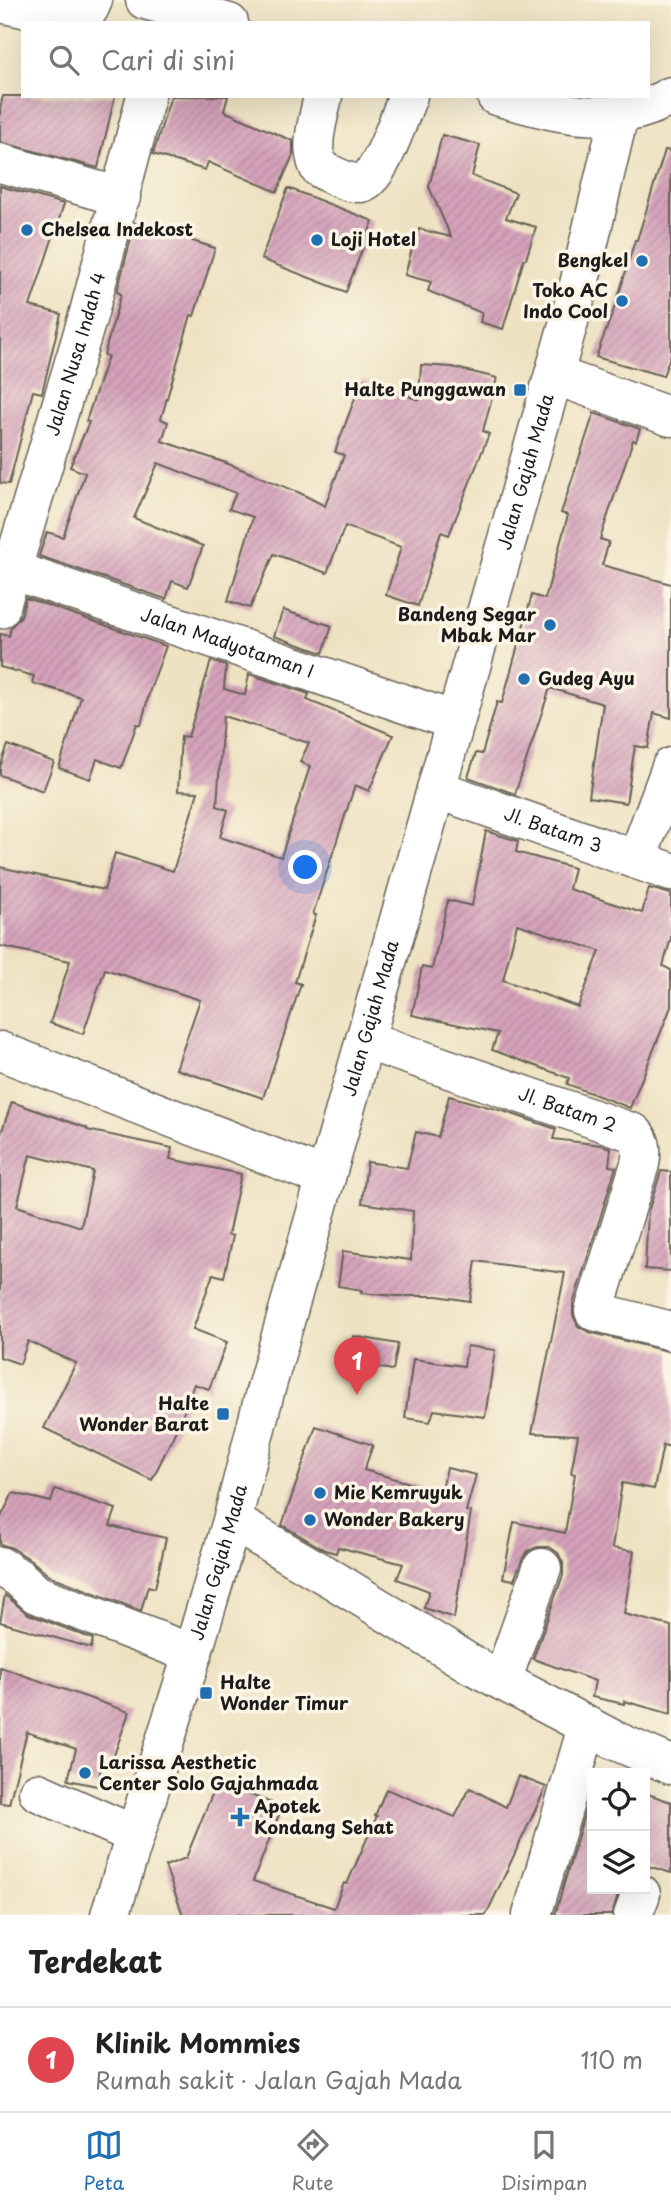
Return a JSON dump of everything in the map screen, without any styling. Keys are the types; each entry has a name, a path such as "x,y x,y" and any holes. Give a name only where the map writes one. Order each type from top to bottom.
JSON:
{"street":[{"path":"0,3 73,19 81,18 89,11 93,0"},
{"path":"162,7 221,21"},
{"path":"503,98 555,113 586,117 619,115 671,96"},
{"name":"Jalan Nusa Indah 4","path":"0,609 7,568 121,197 146,98"},
{"path":"323,98 313,149 315,159 319,168 358,183 366,182 378,168 407,98"},
{"name":"Jalan Gajah Mada","path":"110,1915 232,1521 265,1391 577,293 619,115"},
{"path":"0,163 121,197"},
{"path":"554,375 671,417"},
{"name":"Jalan Madyotaman I","path":"7,568 455,722"},
{"path":"654,866 671,767"},
{"name":"Jl. Batam 3","path":"436,789 654,866"},
{"name":"Jl. Batam 2","path":"365,1040 634,1133 640,1139 640,1164 594,1311 671,1331"},
{"path":"0,1051 326,1178"},
{"path":"232,1521 472,1665 587,1727 671,1765"},
{"path":"0,1566 19,1577 36,1594 192,1654"},
{"path":"502,1681 542,1568"},
{"path":"532,1915 587,1727"},
{"path":"38,1792 135,1835"}],"building":[{"path":"3,96 115,98 98,168 0,142 0,108"},
{"path":"170,98 227,98 224,111 293,141 293,155 277,192 208,162 205,170 153,154"},
{"path":"442,135 480,145 472,176 516,193 506,218 536,227 503,329 480,322 482,313 428,291 431,282 405,275 419,229 451,237 429,187"},
{"path":"665,150 671,151 671,354 663,376 596,357 617,301"},
{"path":"0,186 64,204 30,306 61,314 42,393 33,391 9,484 0,483"},
{"name":"Loji Hotel","path":"288,188 373,221 346,292 261,259"},
{"path":"135,223 215,248 194,316 191,315 161,419 168,422 162,441 226,463 325,506 344,455 335,452 362,379 419,400 421,365 452,367 497,378 483,431 489,434 449,535 441,532 418,606 386,595 401,547 345,526 327,573 274,554 250,608 228,601 253,517 229,509 236,493 158,463 134,518 203,546 188,587 172,581 166,599 39,556 47,532 63,537 85,473 70,467 89,422 86,421 108,356 104,355 121,294 117,292"},
{"path":"594,413 640,429 636,441 633,440 600,539 609,542 602,565 671,584 671,718 654,713 648,748 635,746 626,803 589,797 603,704 550,688 515,794 468,777 476,753 482,754 497,702 502,703 532,595 545,599 568,515 561,513"},
{"path":"26,598 166,646 141,725 137,724 121,768 97,759 90,779 59,768 81,697 32,683 34,676 0,667 0,634 9,636 11,627 21,616"},
{"path":"283,610 332,626 323,653 274,636"},
{"path":"211,661 226,666 224,689 245,695 249,674 309,694 307,700 393,735 369,791 355,785 313,914 316,915 295,982 301,984 263,1098 176,1069 200,1000 105,969 83,1034 50,1023 70,961 0,946 0,867 104,890 115,853 173,871 198,792 178,791 181,736 188,737","holes":["223,716 309,743 300,762 310,766 281,857 220,837 228,810 217,806"]},
{"path":"8,745 54,762 43,791 0,775"},
{"path":"486,831 518,841 516,852 574,868 569,889 642,913 649,888 671,894 671,938 663,966 671,970 671,1007 630,1108 567,1084 569,1078 492,1050 498,1033 412,1015 422,967 432,969 448,900 472,906","holes":["517,924 600,951 578,1007 503,980"]},
{"path":"449,1096 556,1129 553,1139 611,1148 609,1166 616,1167 573,1304 573,1315 578,1326 589,1332 671,1352 671,1447 663,1445 654,1489 622,1483 612,1548 634,1551 624,1614 671,1626 671,1714 624,1701 624,1704 592,1697 595,1681 533,1659 563,1575 563,1563 558,1553 549,1547 537,1547 528,1551 514,1580 503,1578 514,1522 565,1533 575,1474 571,1473 578,1435 532,1433 565,1273 476,1261 470,1301 437,1296 361,1293 362,1290 338,1286 343,1251 411,1260 413,1211 362,1203 367,1162 407,1168 416,1132 438,1137"},
{"path":"12,1102 87,1130 172,1148 170,1159 241,1174 228,1235 233,1236 224,1277 213,1274 193,1329 227,1342 209,1389 194,1384 180,1422 152,1480 44,1428 76,1363 28,1341 20,1364 0,1357 0,1136","holes":["30,1155 93,1171 81,1227 17,1206"]},
{"path":"661,1171 671,1172 671,1271 645,1269 648,1212"},
{"path":"353,1336 398,1344 393,1370 348,1362"},
{"path":"467,1346 495,1350 485,1417 434,1410 430,1422 405,1418 413,1359 464,1366"},
{"path":"316,1426 373,1445 364,1470 441,1492 447,1468 476,1475 466,1511 471,1512 454,1618 424,1608 429,1591 397,1579 403,1564 338,1547 336,1553 325,1550 282,1525"},
{"path":"55,1489 116,1509 110,1526 166,1538 155,1588 148,1586 141,1611 48,1575 31,1560 0,1544 0,1519 13,1493 51,1502"},
{"path":"5,1595 28,1614 93,1639 91,1648 0,1622"},
{"path":"0,1667 129,1712 112,1761 103,1758 97,1786 68,1780 76,1749 27,1732 9,1804 0,1803"},
{"path":"518,1776 546,1787 486,1915 183,1915 165,1866 186,1858 217,1782 282,1807 253,1881 334,1908 377,1816 386,1789 455,1817 470,1788 506,1807"},
{"path":"650,1795 671,1802 671,1873 650,1867"},
{"path":"587,1804 587,1894 618,1894 612,1915 555,1915"}],"place":[{"name":"Chelsea Indekost","path":"27,230"},
{"name":"Loji Hotel","path":"317,240"},
{"name":"Bengkel","path":"642,261"},
{"name":"Toko AC Indo Cool","path":"622,301"},
{"name":"Halte Punggawan","path":"520,390"},
{"name":"Bandeng Segar Mbak Mar","path":"550,625"},
{"name":"Gudeg Ayu","path":"524,679"},
{"name":"Klinik Mommies","path":"357,1395"},
{"name":"Halte Wonder Barat","path":"223,1414"},
{"name":"Mie Kemruyuk","path":"320,1493"},
{"name":"Wonder Bakery","path":"310,1520"},
{"name":"Halte Wonder Timur","path":"206,1693"},
{"name":"Larissa Aesthetic Center Solo Gajahmada","path":"85,1773"},
{"name":"Apotek Kondang Sehat","path":"240,1817"}]}
